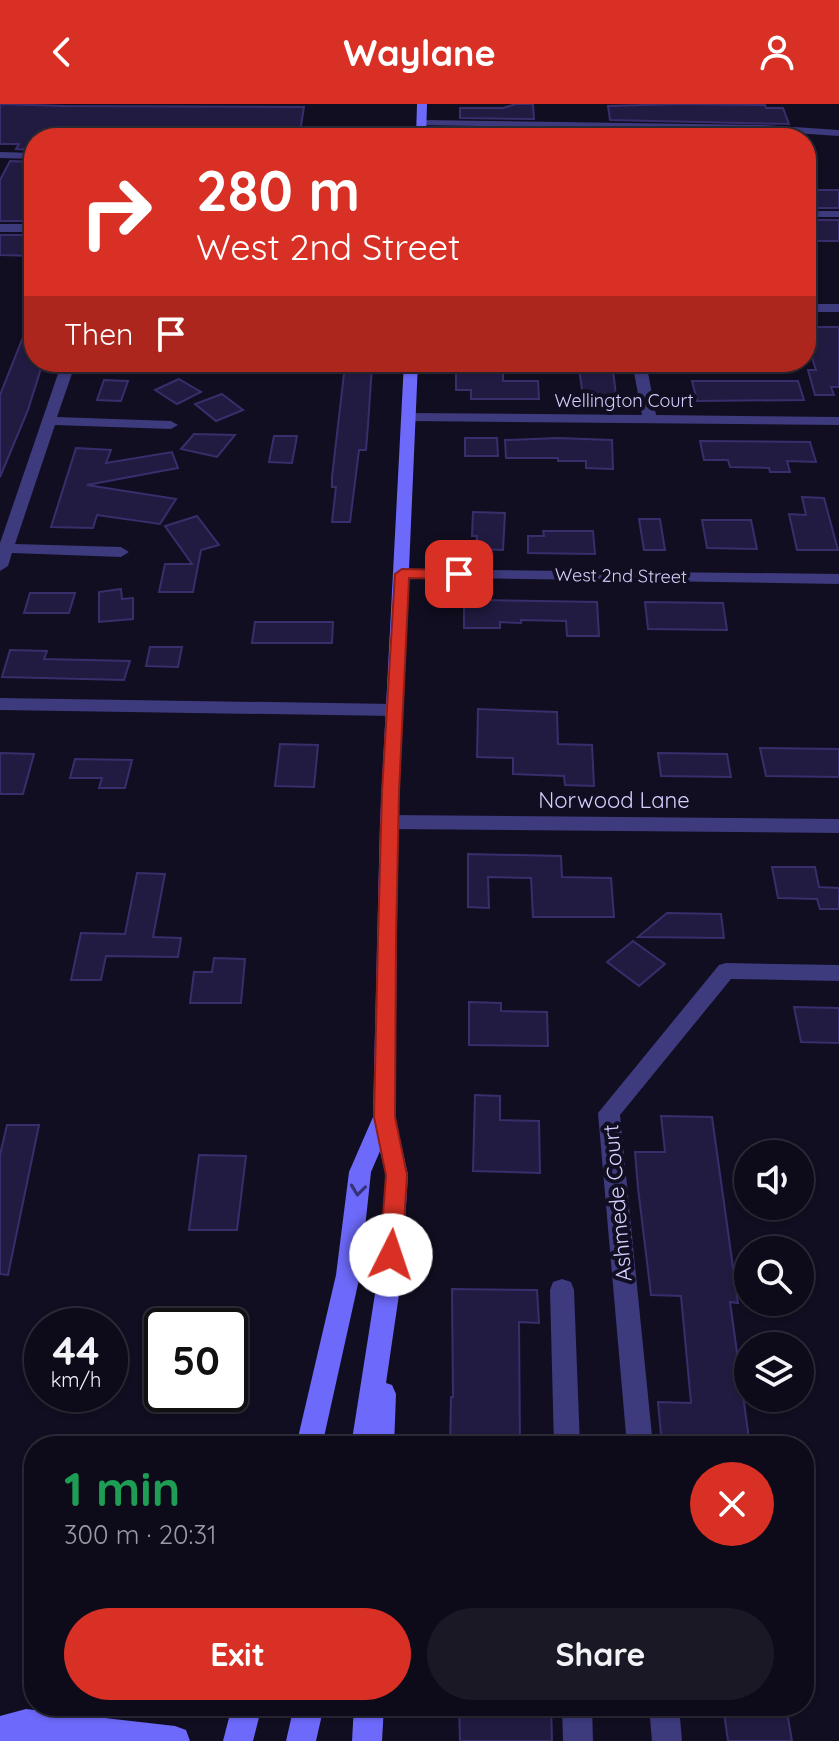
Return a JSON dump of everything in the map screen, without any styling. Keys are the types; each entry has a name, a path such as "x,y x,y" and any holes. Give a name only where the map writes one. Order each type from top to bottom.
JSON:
{"main road":[{"path":"422,104 422,128"},
{"path":"381,1436 397,1175 384,1117 389,822 410,372"},
{"path":"311,1436 348,1275 360,1172 384,1117"},
{"path":"366,1436 389,1281"},
{"path":"238,1741 244,1716"},
{"path":"301,1741 307,1716"},
{"path":"367,1741 368,1716"},
{"path":"0,1731 26,1724 111,1737 175,1741"}],"street":[{"path":"422,123 764,128"},
{"path":"816,131 839,133"},
{"path":"0,155 24,156"},
{"path":"816,214 839,214"},
{"path":"0,228 24,228"},
{"path":"816,308 839,308"},
{"path":"0,566 65,372"},
{"path":"641,372 650,419"},
{"name":"Wellington Court","path":"408,417 836,420"},
{"path":"836,420 839,439"},
{"path":"48,421 171,425"},
{"path":"6,548 121,552"},
{"name":"West 2nd Street","path":"402,574 839,579"},
{"path":"0,704 394,710"},
{"name":"Norwood Lane","path":"389,822 839,826"},
{"name":"Ashmede Court","path":"639,1436 609,1113 726,971 839,973"},
{"path":"562,1290 567,1436"},
{"path":"577,1716 578,1741"},
{"path":"665,1716 667,1741"}],"building":[{"path":"0,104 304,107 301,128 24,128 24,149 16,149 19,144 0,144"},
{"path":"533,104 534,119 460,118 460,108 503,108"},
{"path":"680,104 783,108 789,124 610,120 608,106"},
{"path":"10,161 24,162 24,221 0,221 0,180"},
{"path":"816,190 839,190 839,208 816,208"},
{"path":"816,220 839,220 839,241 816,241"},
{"path":"0,235 24,235 24,256 0,255"},
{"path":"816,327 839,327 839,387 831,387 834,395 815,395 809,372 816,372"},
{"path":"24,335 24,372 40,372 0,477 0,395"},
{"path":"344,372 372,372 366,450 359,450 350,522 332,522 336,487 332,487"},
{"path":"456,372 503,372 503,381 538,381 539,399 471,399 471,390 456,390"},
{"path":"579,372 613,372 617,403 584,403"},
{"path":"179,379 201,392 177,404 155,390"},
{"path":"104,380 128,381 121,401 97,400"},
{"path":"692,381 798,381 804,400 697,401"},
{"path":"222,394 243,410 216,421 195,404"},
{"path":"194,434 235,435 217,457 181,449"},
{"path":"274,436 297,436 292,463 269,462"},
{"path":"465,438 497,438 498,456 465,456"},
{"path":"505,440 612,440 613,469 586,468 586,461 558,461 558,458 506,458"},
{"path":"700,441 810,442 816,462 787,461 790,472 730,467 728,460 704,460"},
{"path":"76,448 111,450 106,463 172,452 178,468 87,485 176,499 160,524 97,515 93,528 51,527"},
{"path":"802,497 824,498 838,550 797,550 789,514 806,515"},
{"path":"473,512 505,513 503,550 476,549 477,536 472,536"},
{"path":"197,516 219,545 201,550 193,592 159,592 165,564 192,564 165,526"},
{"path":"639,519 660,519 665,550 644,550"},
{"path":"702,520 751,520 757,549 707,548"},
{"path":"543,531 593,531 595,554 528,553 528,536 544,536"},
{"path":"121,589 122,599 133,598 133,619 99,622 99,592"},
{"path":"30,593 75,593 69,613 24,613"},
{"path":"474,600 597,602 599,636 567,636 566,621 521,620 521,623 500,622 500,628 464,628 464,606 474,606"},
{"path":"645,602 723,603 727,630 648,629"},
{"path":"255,622 333,622 332,643 252,643"},
{"path":"150,647 182,647 178,667 146,666"},
{"path":"10,650 47,651 44,659 130,661 124,680 2,677"},
{"path":"478,709 557,712 558,744 592,745 594,786 565,785 564,776 513,774 513,758 477,757"},
{"path":"280,744 318,745 314,787 275,786"},
{"path":"760,748 839,749 839,777 766,776"},
{"path":"0,753 34,754 23,794 0,794"},
{"path":"658,753 727,754 731,777 661,776"},
{"path":"75,759 132,760 125,788 99,788 102,778 70,778"},
{"path":"468,854 561,856 562,877 611,878 614,917 533,917 531,878 488,877 489,908 468,907"},
{"path":"772,867 815,867 819,887 839,888 839,909 820,909 817,899 778,898"},
{"path":"137,873 165,874 153,937 181,938 178,957 106,956 101,980 71,980 81,933 125,934"},
{"path":"667,913 721,914 724,938 638,937"},
{"path":"633,941 665,964 639,986 607,962"},
{"path":"214,958 245,959 241,1003 190,1003 194,972 212,972"},
{"path":"469,1002 501,1003 501,1011 547,1012 548,1046 469,1045"},
{"path":"794,1007 839,1008 839,1043 801,1042"},
{"path":"475,1095 500,1096 500,1120 539,1121 540,1173 473,1171"},
{"path":"661,1116 712,1117 734,1274 734,1302 730,1302 734,1332 734,1412 745,1412 749,1436 661,1436 658,1402 691,1403 681,1296 651,1295 635,1152 665,1152"},
{"path":"7,1125 39,1125 8,1275 0,1274 0,1155"},
{"path":"199,1155 246,1156 237,1230 189,1230"},
{"path":"452,1289 537,1290 539,1323 519,1322 520,1436 450,1436"},
{"path":"459,1716 551,1716 552,1741 460,1741"},
{"path":"724,1716 788,1716 792,1741 728,1741"}],"route":[{"path":"391,1255 397,1175 384,1117 390,792 402,574 459,574"}]}
